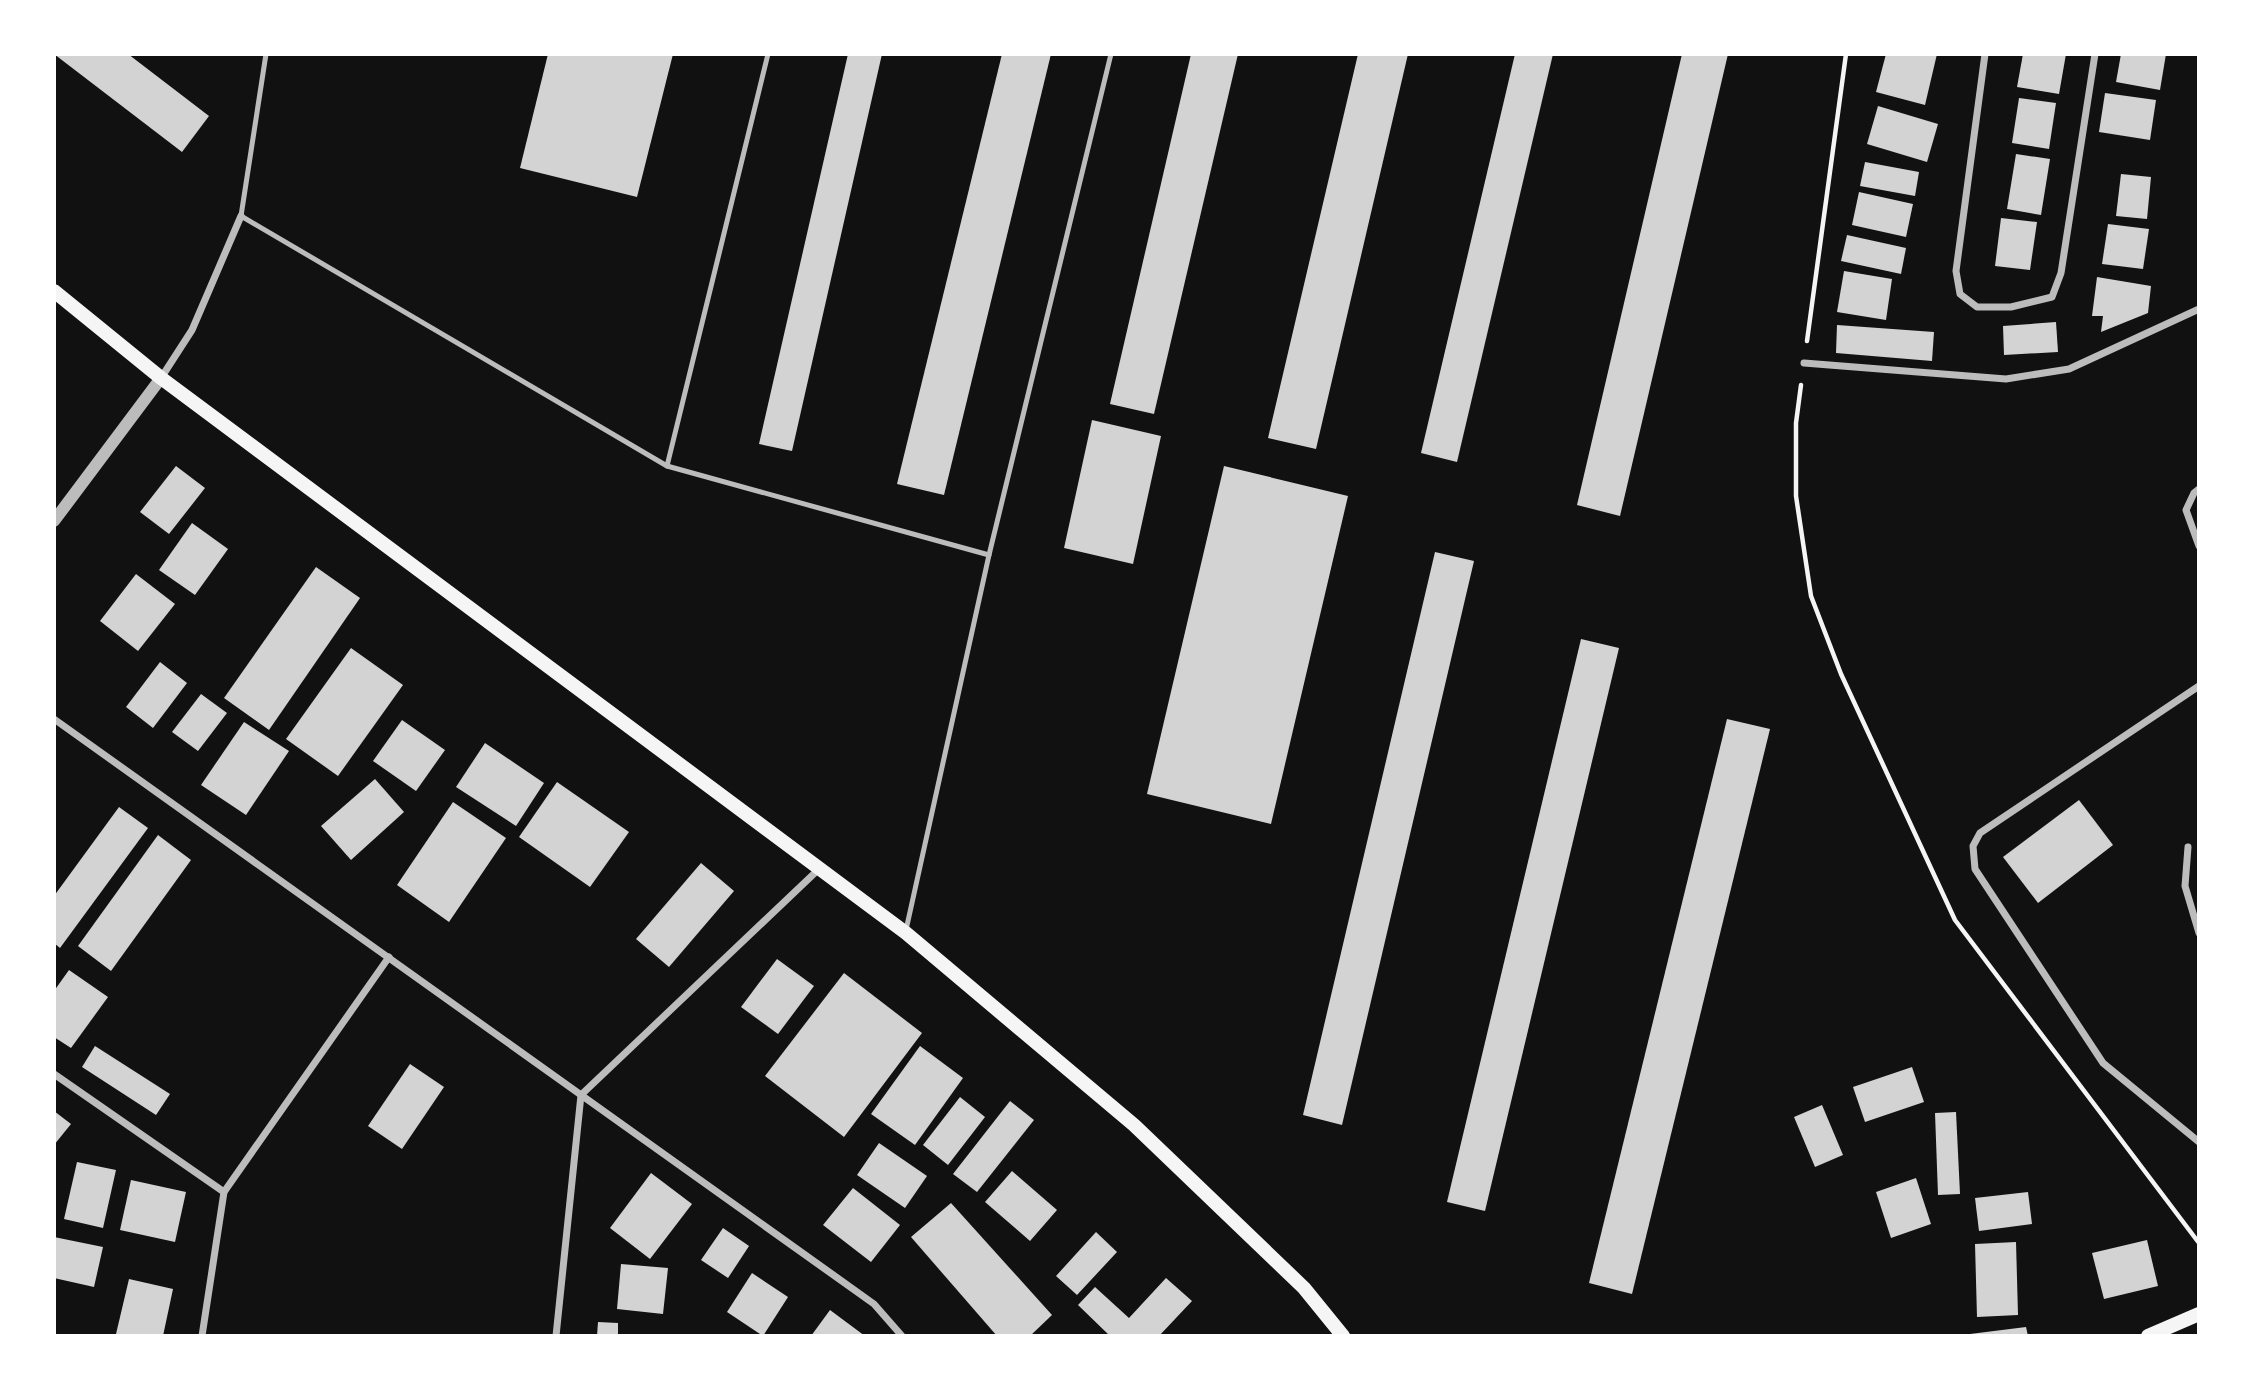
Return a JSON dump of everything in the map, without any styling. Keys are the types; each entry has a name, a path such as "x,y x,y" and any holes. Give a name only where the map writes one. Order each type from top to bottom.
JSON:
{"main road":[{"path":"54,291 161,377 906,933 1134,1125 1304,1288 1343,1336"},
{"path":"2148,1336 2199,1314"}],"street":[{"path":"1985,54 1956,271 1960,294 1977,307 2011,307 2052,297 2061,273 2095,54"},
{"path":"54,521 161,377 192,330 241,216"},
{"path":"1804,363 2006,379 2069,369 2199,309"},
{"path":"2199,489 2194,493 2186,510 2199,546"},
{"path":"2199,686 1980,833 1973,846 1975,870 2103,1063 2199,1142"},
{"path":"54,719 874,1304 902,1336"},
{"path":"2188,847 2185,886 2199,933"},
{"path":"556,1336 581,1095 820,868"},
{"path":"202,1336 225,1192 389,957"},
{"path":"54,1074 225,1192"}],"lane":[{"path":"266,54 241,216 667,466 989,555"},
{"path":"667,466 768,54"},
{"path":"906,933 989,555 1111,54"}],"path":[{"path":"1841,674 1955,920 2199,1243"}],"building":[{"path":"54,54 128,54 209,116 182,152"},
{"path":"548,54 673,54 637,197 520,168"},
{"path":"848,54 882,54 792,451 759,444"},
{"path":"1002,54 1051,54 944,495 897,484"},
{"path":"1191,54 1238,54 1154,414 1110,404"},
{"path":"1358,54 1408,54 1316,449 1268,438"},
{"path":"1515,54 1553,54 1457,462 1421,453"},
{"path":"1682,54 1728,54 1620,516 1577,505"},
{"path":"1886,54 1937,54 1925,105 1876,92"},
{"path":"2023,54 2066,54 2059,94 2017,87"},
{"path":"2121,54 2166,54 2160,90 2116,82"},
{"path":"2105,93 2156,100 2150,140 2099,132"},
{"path":"2019,98 2056,103 2049,149 2012,143"},
{"path":"1878,106 1938,124 1927,162 1867,144"},
{"path":"2016,154 2050,159 2041,215 2007,209"},
{"path":"1865,162 1919,172 1915,196 1860,186"},
{"path":"2121,174 2151,177 2147,219 2116,216"},
{"path":"1859,192 1913,204 1906,237 1852,225"},
{"path":"2001,218 2037,222 2030,270 1995,266"},
{"path":"2108,224 2149,229 2143,269 2102,264"},
{"path":"1847,235 1906,248 1901,274 1841,261"},
{"path":"1844,271 1892,279 1886,320 1837,312"},
{"path":"2097,277 2151,286 2148,313 2101,332 2103,316 2092,316"},
{"path":"2056,322 2058,352 2004,355 2003,326"},
{"path":"1837,325 1934,332 1932,361 1836,353"},
{"path":"1092,420 1161,436 1133,564 1064,548"},
{"path":"176,466 205,488 169,534 140,512"},
{"path":"1224,466 1348,496 1271,824 1147,794"},
{"path":"192,523 228,549 195,595 159,570"},
{"path":"1435,552 1474,561 1342,1125 1303,1115"},
{"path":"316,567 360,598 269,730 224,698"},
{"path":"136,574 175,604 138,651 100,621"},
{"path":"1581,639 1619,648 1485,1211 1447,1202"},
{"path":"351,648 403,685 338,776 286,739"},
{"path":"160,662 187,683 153,728 126,707"},
{"path":"201,694 227,713 198,751 172,732"},
{"path":"1727,719 1770,729 1632,1294 1589,1283"},
{"path":"402,720 445,750 416,791 373,761"},
{"path":"244,722 289,751 246,815 201,785"},
{"path":"485,743 544,783 516,826 456,787"},
{"path":"375,779 404,812 351,860 321,826"},
{"path":"557,782 629,832 590,887 519,837"},
{"path":"2079,800 2113,845 2038,903 2003,857"},
{"path":"453,802 506,838 449,922 397,885"},
{"path":"119,807 148,828 60,948 54,943 54,896"},
{"path":"158,835 191,860 111,971 78,946"},
{"path":"701,863 734,891 669,967 636,939"},
{"path":"777,959 814,986 778,1034 741,1007"},
{"path":"69,970 108,997 71,1048 54,1037 54,991"},
{"path":"844,973 922,1033 844,1137 765,1076"},
{"path":"95,1046 170,1094 156,1115 82,1067"},
{"path":"920,1046 963,1078 915,1145 871,1114"},
{"path":"410,1064 444,1087 402,1149 368,1126"},
{"path":"1912,1067 1924,1102 1865,1122 1853,1087"},
{"path":"960,1097 985,1117 948,1165 923,1145"},
{"path":"1010,1101 1034,1120 977,1192 953,1174"},
{"path":"1822,1105 1843,1155 1815,1167 1794,1117"},
{"path":"54,1111 71,1124 54,1145"},
{"path":"1956,1112 1960,1194 1938,1195 1935,1113"},
{"path":"879,1143 927,1176 905,1208 857,1175"},
{"path":"77,1162 116,1170 103,1228 64,1219"},
{"path":"1012,1171 1057,1210 1030,1241 985,1202"},
{"path":"651,1173 692,1204 650,1259 610,1228"},
{"path":"1916,1178 1931,1224 1891,1238 1876,1192"},
{"path":"131,1180 186,1192 175,1242 120,1230"},
{"path":"853,1188 900,1225 871,1262 823,1225"},
{"path":"2028,1192 2032,1224 1979,1231 1975,1198"},
{"path":"951,1203 1052,1315 1030,1336 997,1336 911,1237"},
{"path":"723,1228 749,1246 728,1278 701,1260"},
{"path":"1096,1232 1117,1252 1077,1295 1056,1276"},
{"path":"54,1237 103,1247 94,1287 54,1278"},
{"path":"2147,1240 2158,1286 2104,1299 2092,1253"},
{"path":"2016,1242 2018,1315 1977,1317 1975,1244"},
{"path":"621,1264 668,1268 663,1314 617,1309"},
{"path":"752,1273 788,1297 763,1336 727,1312"},
{"path":"1166,1278 1192,1301 1159,1336 1110,1336 1078,1305 1095,1287 1129,1318"},
{"path":"129,1279 173,1289 163,1336 116,1334"},
{"path":"830,1310 865,1336 811,1336"},
{"path":"598,1322 618,1323 618,1336 597,1336"},
{"path":"2026,1327 2028,1336 1970,1336 1970,1334"}]}
